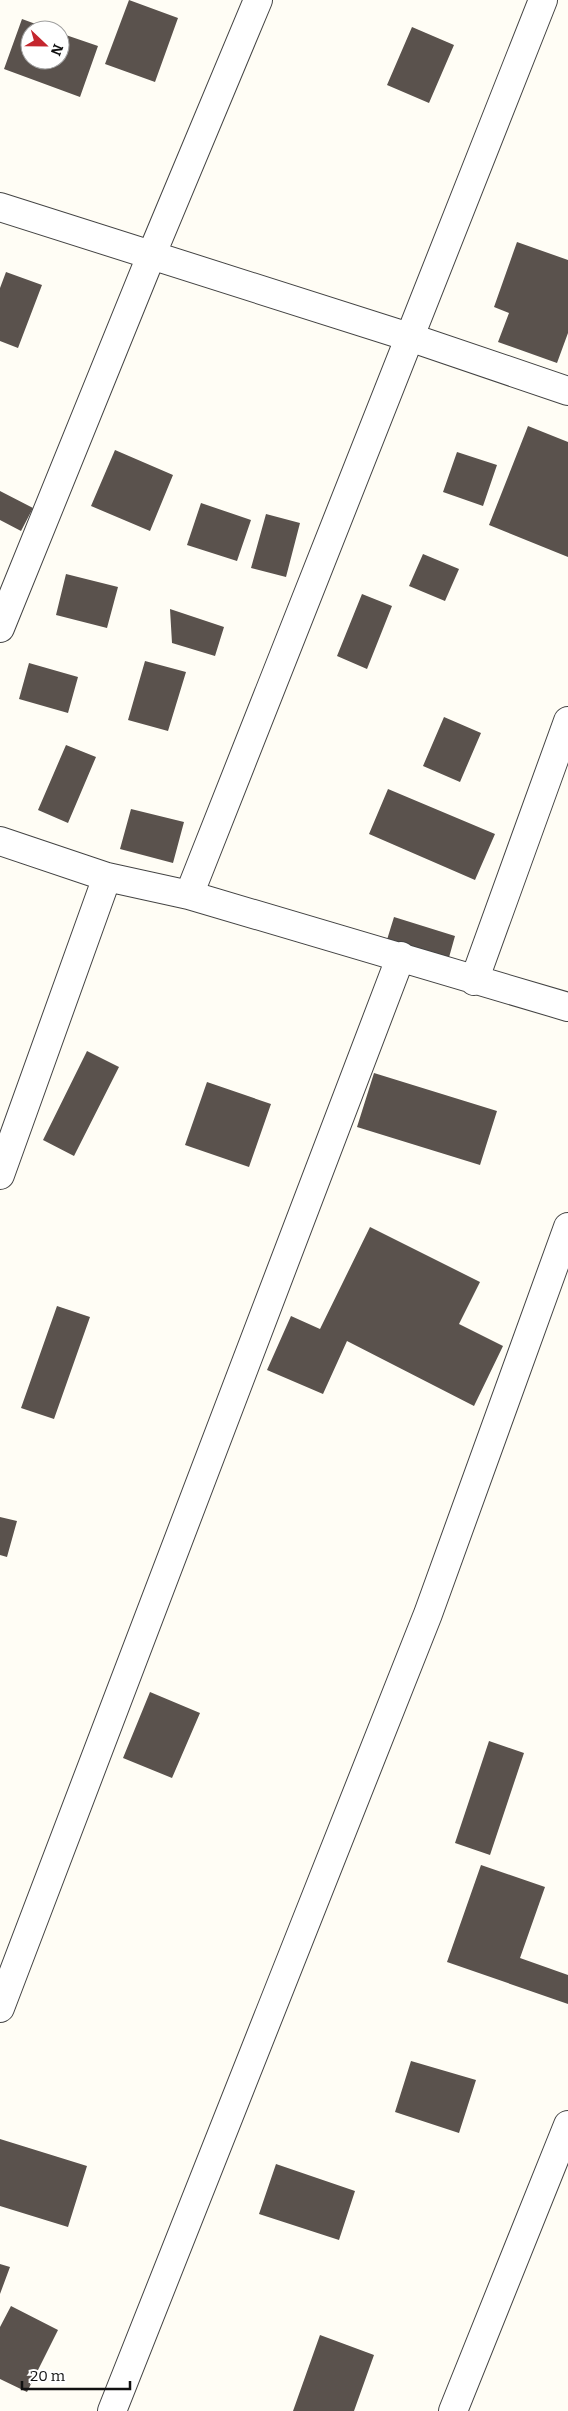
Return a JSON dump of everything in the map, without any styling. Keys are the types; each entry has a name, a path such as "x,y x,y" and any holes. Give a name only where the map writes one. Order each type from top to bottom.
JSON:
{"street":[{"path":"0,628 151,256 258,0"},
{"path":"189,895 544,0"},
{"path":"0,207 409,337 568,391"},
{"path":"474,981 568,721"},
{"path":"0,841 107,877 189,895 401,956 474,981 568,1007"},
{"path":"0,1174 107,877"},
{"path":"0,2008 401,956"},
{"path":"112,2411 428,1614 568,1227"},
{"path":"453,2411 568,2124"}],"building":[{"path":"129,0 178,18 155,82 105,64"},
{"path":"20,25 20,70 70,70 70,36 98,46 80,97 4,69"},
{"path":"412,27 454,45 429,103 387,85"},
{"path":"517,242 568,260 568,333 557,363 498,342 509,313 494,307"},
{"path":"6,272 42,285 18,348 0,341 0,288"},
{"path":"528,426 568,442 568,557 489,525"},
{"path":"115,450 173,475 150,531 91,506"},
{"path":"457,452 497,465 483,506 443,492"},
{"path":"0,491 33,508 21,531 0,520"},
{"path":"201,503 251,520 237,561 187,545"},
{"path":"266,514 300,523 286,577 251,568"},
{"path":"423,554 459,569 445,601 409,586"},
{"path":"66,574 118,587 107,628 56,615"},
{"path":"362,594 392,606 367,669 337,656"},
{"path":"170,609 224,627 215,656 172,643"},
{"path":"145,661 186,672 168,731 128,720"},
{"path":"29,663 78,677 68,713 19,699"},
{"path":"444,717 481,733 460,782 423,766"},
{"path":"66,745 96,757 68,823 38,810"},
{"path":"388,789 495,834 475,880 369,834"},
{"path":"131,809 184,822 173,863 120,849"},
{"path":"394,917 455,936 448,961 386,943"},
{"path":"87,1051 119,1067 74,1156 43,1140"},
{"path":"374,1073 497,1111 480,1165 357,1127"},
{"path":"207,1082 271,1104 249,1167 185,1145"},
{"path":"370,1227 480,1282 459,1324 503,1346 474,1406 347,1341 323,1394 267,1370 291,1316 320,1329"},
{"path":"57,1306 90,1317 54,1419 21,1408"},
{"path":"0,1517 17,1521 7,1557 0,1555"},
{"path":"150,1692 200,1713 172,1778 123,1758"},
{"path":"489,1741 524,1753 490,1855 455,1843"},
{"path":"481,1865 545,1887 520,1958 568,1975 568,2004 447,1962"},
{"path":"411,2061 476,2080 459,2133 395,2112"},
{"path":"0,2139 87,2166 68,2227 0,2206"},
{"path":"276,2164 355,2191 339,2240 259,2214"},
{"path":"0,2264 10,2267 0,2294"},
{"path":"11,2306 58,2330 27,2392 0,2379 0,2327"},
{"path":"320,2335 374,2355 354,2411 293,2411"}]}
